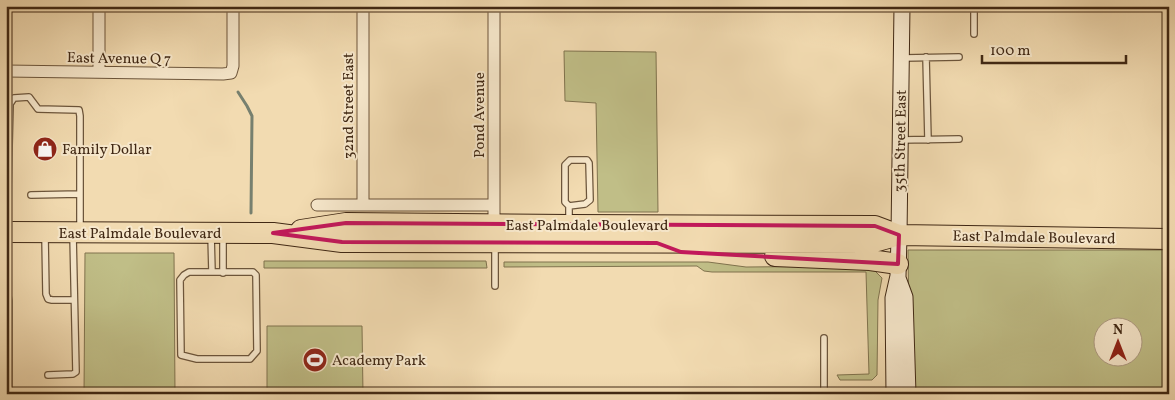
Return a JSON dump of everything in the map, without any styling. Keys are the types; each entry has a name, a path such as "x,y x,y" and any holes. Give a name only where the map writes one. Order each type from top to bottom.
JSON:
{"highway":[{"name":"East Palmdale Boulevard","path":"273,233 346,223 494,240 569,216 875,226 899,235"},
{"name":"East Palmdale Boulevard","path":"6,233 273,233 349,242 494,240 657,243 870,243 899,235 1169,239"},
{"path":"657,243 681,252 870,260 898,270"}],"street":[{"path":"100,6 100,72"},
{"name":"East Avenue Q 7","path":"6,71 231,73 233,66 233,6"},
{"name":"32nd Street East","path":"363,6 363,205"},
{"name":"Pond Avenue","path":"494,6 494,240"},
{"name":"35th Street East","path":"894,394 893,298 898,270 902,6"},
{"path":"317,205 494,205"},
{"name":"35th Street East","path":"898,270 905,297 908,394"}],"lane":[{"path":"974,6 974,34"},
{"path":"926,57 928,140"},
{"path":"901,58 959,57"},
{"path":"6,233 10,104 14,98 29,97 38,109 79,110 80,194 76,232 74,300 76,372 73,374 48,375"},
{"path":"900,140 958,139"},
{"path":"570,160 586,160 589,163 590,200 569,216 565,202 566,164 570,160"},
{"path":"31,195 80,194"},
{"path":"45,232 46,294 48,299 74,300"},
{"path":"212,272 217,233"},
{"path":"217,233 223,272"},
{"path":"494,240 495,286"},
{"path":"189,272 223,272 253,272 256,275 257,351 250,359 197,358 181,355 180,280 189,272"},
{"path":"6,286 9,301 9,394"},
{"path":"824,338 824,394"},
{"path":"839,394 894,394"}],"highlighted area":[{"path":"346,223 875,226 899,235 898,264 681,252 657,243 342,242 273,233"}],"shaded area":[{"path":"564,51 656,52 658,212 598,212 596,103 565,101"},
{"path":"908,250 1169,250 1169,394 910,394"},
{"path":"85,253 174,253 175,394 84,394"},
{"path":"264,261 486,261 487,268 264,268"},
{"path":"504,262 708,262 746,267 870,266 882,278 878,300 877,375 872,380 840,380 837,375 869,374 866,272 712,272 704,271 697,266 504,267"},
{"name":"Academy Park","path":"267,326 362,326 363,394 267,394"}],"waterway":[{"path":"238,92 252,116 251,213"}],"place":[{"name":"Family Dollar","path":"45,149"},
{"name":"Academy Park","path":"315,360"}]}
